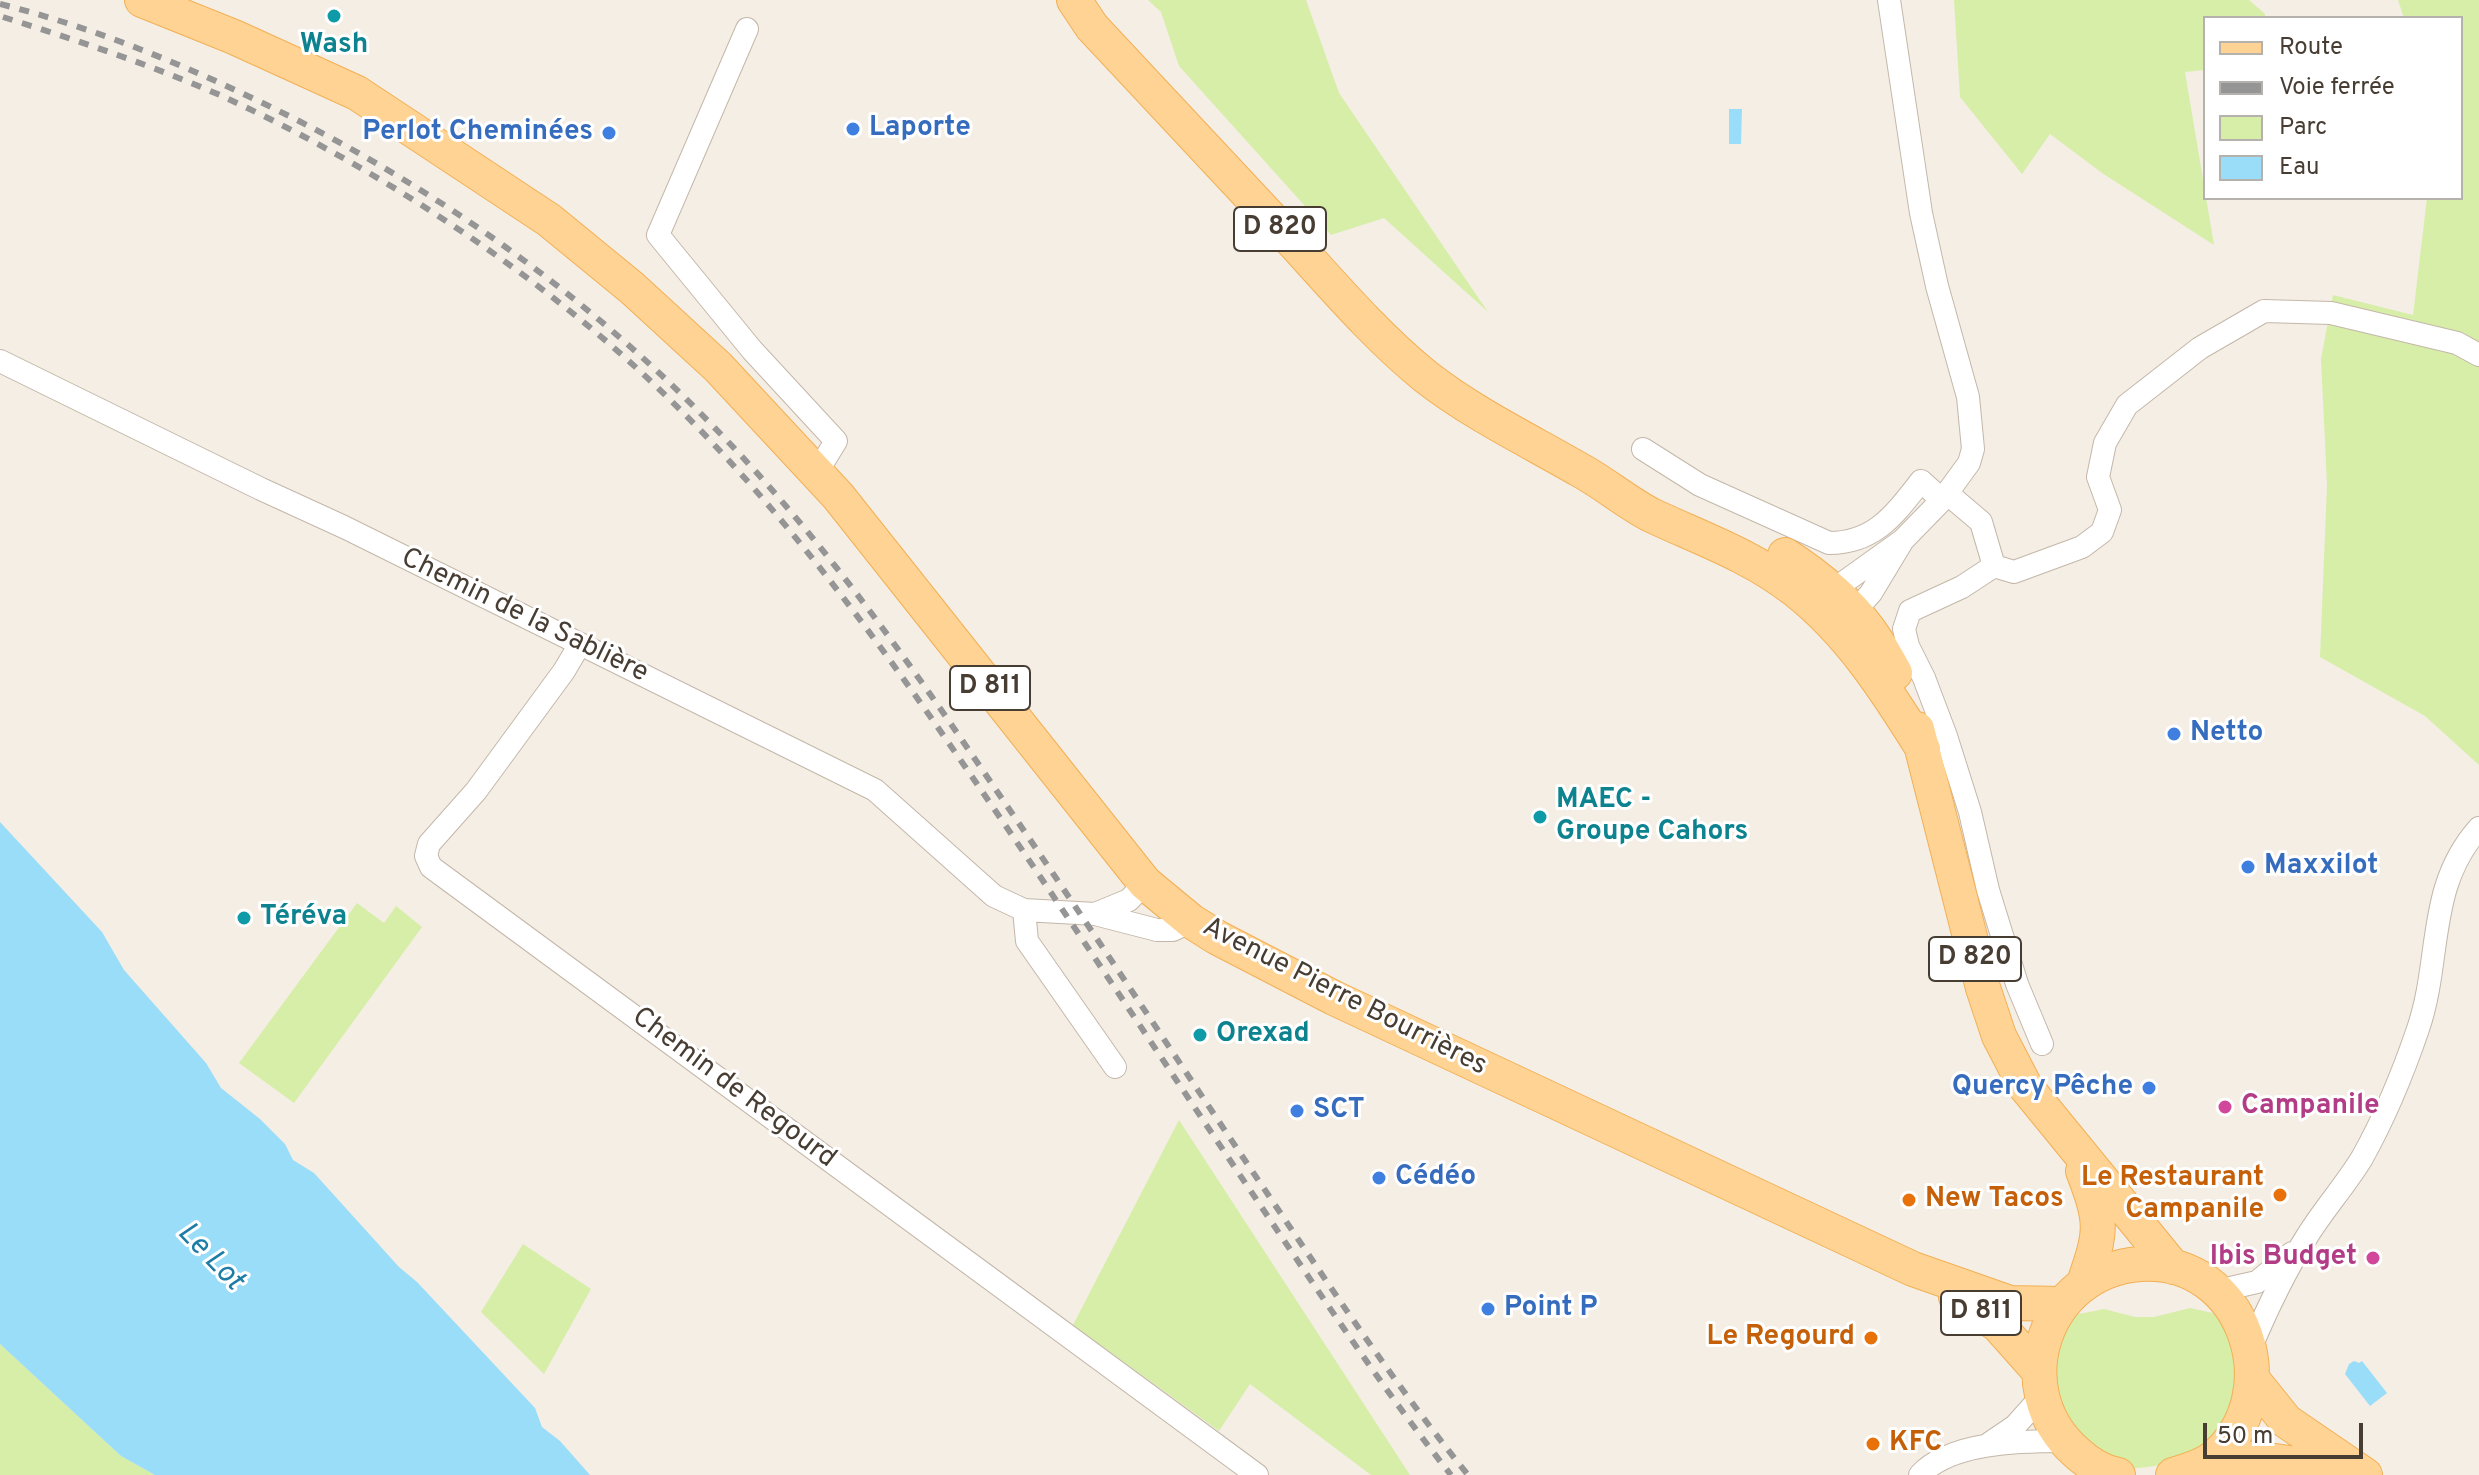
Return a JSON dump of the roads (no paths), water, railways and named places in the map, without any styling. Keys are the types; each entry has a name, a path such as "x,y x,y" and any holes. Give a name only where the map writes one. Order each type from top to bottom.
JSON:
{"main road":[{"name":"Avenue Pierre Bourrières","path":"142,0 234,37 357,93 549,220 632,288 718,367 817,472 1145,883 1191,921 1334,998 1913,1269 2010,1303 2073,1294"},
{"name":"D 820","path":"1074,0 1092,27 1395,348 1426,377 1510,431 1583,471 1644,489 1754,536 1805,568 1836,605 1870,630 1904,688 1923,749 1983,988 1999,1036 2025,1086 2173,1267"},
{"name":"D 820","path":"2073,1294 2098,1241 2096,1204 2074,1148"},
{"path":"2039,1383 2045,1335 2073,1294 2112,1269 2142,1264 2173,1267 2196,1276 2217,1291 2238,1316 2252,1363 2286,1421 2365,1475"},
{"name":"Avenue Pierre Bourrières","path":"1913,1269 1998,1325 2039,1383 2049,1420 2079,1459"},
{"path":"2212,1459 2234,1433 2247,1408 2252,1363"},
{"path":"2173,1475 2212,1459 2270,1458 2338,1475"},
{"path":"2079,1459 2118,1475"}],"street":[{"path":"1836,605 1945,497 1969,463 1973,449 1968,397 1937,286 1921,213 1889,0"},
{"path":"747,29 658,235 752,350 836,441 817,472"},
{"path":"2042,1044 2017,984 1946,736 1908,646 1904,629 1910,611 1962,587 1994,566 2014,572 2082,547 2102,532 2110,510 2098,477 2105,443 2127,405 2200,348 2264,311 2331,313 2457,343 2479,355"},
{"name":"Chemin de la Sablière","path":"0,361 875,790 994,896 1024,910 1095,914 1157,930 1173,930 1191,921"},
{"path":"1643,449 1700,485 1829,543 1851,543 1876,530 1921,481 1981,522 1994,566"},
{"path":"1836,605 1871,593 1903,540"},
{"name":"Chemin de Regourd","path":"580,644 564,671 476,791 429,844 426,856 431,867 1257,1475"},
{"path":"2252,1363 2271,1301 2306,1238 2360,1160 2392,1096 2419,1026 2446,881 2465,843 2479,828"},
{"name":"Chemin de la Sablière","path":"1095,914 1129,900 1145,883"},
{"path":"1024,910 1027,941 1115,1067"},
{"path":"2217,1291 2257,1282 2284,1261 2306,1238"},
{"path":"1986,1446 2015,1426 2039,1383"},
{"path":"1920,1475 1931,1463 1986,1446 2023,1441 2079,1459"}],"water":[{"path":"1729,109 1742,109 1741,144 1729,144"},
{"name":"Le Lot","path":"0,822 102,932 124,970 206,1063 221,1088 285,1144 293,1160 314,1173 399,1267 417,1282 535,1408 542,1427 560,1441 590,1475 155,1475 121,1456 0,1344"},
{"path":"2362,1361 2387,1393 2370,1406 2345,1374 2349,1364"}],"railway":[{"path":"0,4 77,26 227,86 299,121 411,184 465,219 568,295 618,336 711,424 789,509 895,645 962,739 1341,1303 1468,1475"},
{"path":"3,17 113,54 222,96 376,177 523,275 613,347 664,394 803,546 887,656 1002,820 1348,1334 1451,1475"}],"place":[{"name":"Wash","path":"334,16"},
{"name":"Laporte","path":"853,129"},
{"name":"Perlot Cheminées","path":"609,133"},
{"name":"Netto","path":"2174,734"},
{"name":"MAEC - Groupe Cahors","path":"1540,817"},
{"name":"Maxxilot","path":"2248,867"},
{"name":"Téréva","path":"244,918"},
{"name":"Orexad","path":"1200,1035"},
{"name":"Quercy Pêche","path":"2149,1088"},
{"name":"Campanile","path":"2225,1107"},
{"name":"SCT","path":"1297,1111"},
{"name":"Cédéo","path":"1379,1178"},
{"name":"Le Restaurant Campanile","path":"2280,1195"},
{"name":"New Tacos","path":"1909,1200"},
{"name":"Ibis Budget","path":"2373,1258"},
{"name":"Point P","path":"1488,1309"},
{"name":"Le Regourd","path":"1871,1338"},
{"name":"KFC","path":"1873,1444"}]}
